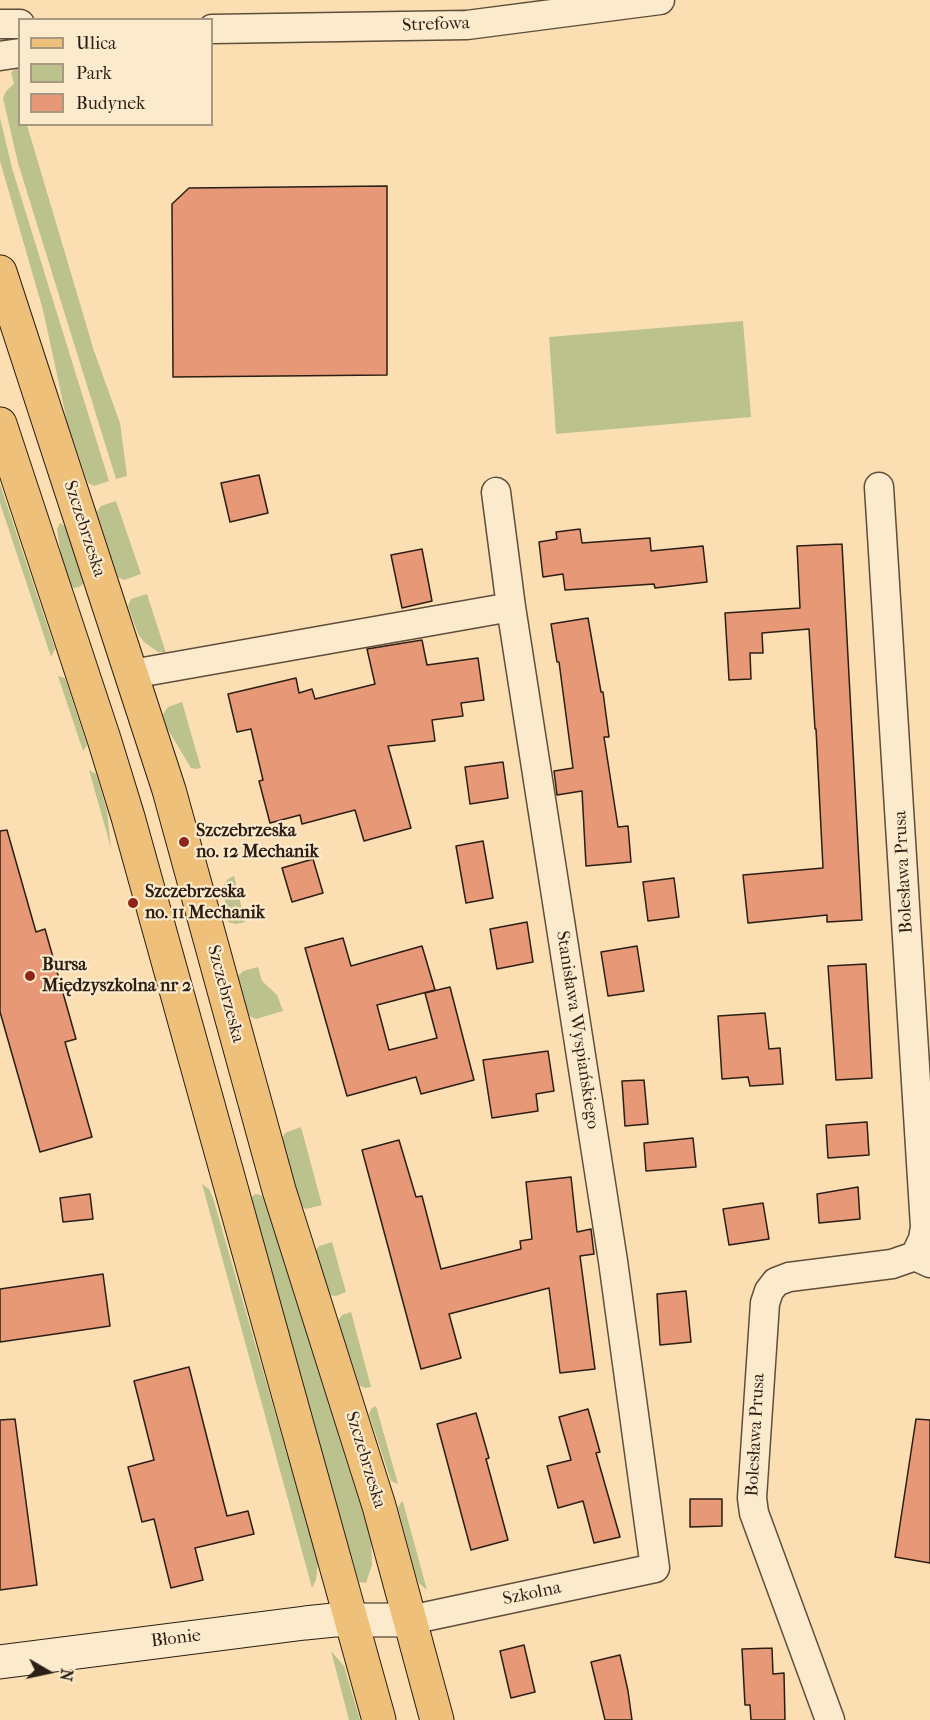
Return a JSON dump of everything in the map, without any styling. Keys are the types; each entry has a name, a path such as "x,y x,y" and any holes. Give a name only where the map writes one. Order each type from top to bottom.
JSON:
{"main road":[{"name":"Szczebrzeska","path":"0,272 172,800 279,1190 367,1465 437,1720"},
{"path":"0,424 128,817 379,1720"}],"street":[{"name":"Strefowa","path":"213,29 460,25 660,0"},
{"path":"0,24 18,24"},
{"path":"0,56 18,53"},
{"name":"Bolesława Prusa","path":"830,1720 754,1513 752,1498 765,1303 768,1291 776,1282 789,1277 923,1259 925,1227 879,487"},
{"name":"Stanisława Wyspiańskiego","path":"496,492 511,607 613,1261 655,1568"},
{"path":"132,674 511,607"},
{"name":"Szkolna","path":"410,1620 655,1568"},
{"name":"Błonie","path":"0,1662 304,1623 410,1620"}],"green space":[{"path":"18,68 18,126 27,126 94,351 120,423 127,476 116,479 18,163 3,98 6,91 14,84 11,72"},
{"path":"0,118 12,168 109,481 94,486 88,483 67,421 43,310 0,161"},
{"path":"743,321 751,417 556,434 549,337"},
{"path":"0,484 55,649 51,657 0,503"},
{"path":"116,501 141,574 124,580 118,577 97,512 101,506"},
{"path":"60,523 66,527 84,579 83,584 79,587 74,588 70,585 62,561 57,529"},
{"path":"147,594 166,653 158,652 144,642 138,634 128,606 131,599"},
{"path":"58,676 65,678 87,745 83,751"},
{"path":"182,702 201,768 191,768 167,728 163,714 168,707"},
{"path":"89,770 96,774 107,811 111,848"},
{"path":"234,876 245,922 236,924 228,922 223,886 228,879"},
{"path":"258,967 262,981 277,995 283,1011 256,1019 249,1016 238,976 243,971"},
{"path":"301,1127 322,1205 306,1209 301,1206 282,1139 285,1133"},
{"path":"202,1184 209,1189 213,1198 318,1562 316,1580 312,1588"},
{"path":"255,1194 261,1195 264,1199 371,1539 372,1565 366,1583 359,1582 250,1203"},
{"path":"332,1242 346,1292 336,1296 330,1295 315,1252 319,1246"},
{"path":"351,1312 371,1387 365,1388 359,1385 338,1321 342,1315"},
{"path":"376,1406 398,1484 391,1481 369,1414"},
{"path":"403,1502 427,1590 419,1583 415,1572 398,1508"},
{"path":"331,1651 344,1666 360,1720 349,1720"}],"building":[{"path":"387,186 387,375 173,377 172,204 189,188"},
{"path":"259,475 268,513 230,522 221,483"},
{"path":"580,529 582,543 650,538 651,551 703,546 707,582 655,588 654,584 565,590 563,574 543,577 539,542 557,539 556,532"},
{"path":"842,544 862,920 827,922 827,915 748,923 743,875 823,868 809,629 762,633 763,653 750,653 751,679 729,680 725,613 800,608 797,546"},
{"path":"422,549 432,601 402,608 391,555"},
{"path":"588,618 601,692 603,692 609,737 604,737 618,827 628,826 631,862 586,866 582,791 557,795 554,771 573,768 559,662 557,662 551,624"},
{"path":"422,640 427,665 478,658 484,700 461,703 463,716 432,720 435,741 388,746 411,828 364,841 355,810 302,824 300,815 270,823 259,781 263,780 251,729 237,732 228,694 296,678 299,693 312,689 315,699 375,684 367,649"},
{"path":"503,762 508,798 470,804 465,767"},
{"path":"7,830 36,932 45,929 76,1039 65,1042 92,1137 40,1152 0,1012 0,831"},
{"path":"483,841 493,898 466,903 456,846"},
{"path":"313,859 323,893 292,902 282,868"},
{"path":"674,878 679,917 648,921 643,882"},
{"path":"527,922 533,962 497,969 490,929"},
{"path":"343,938 351,966 422,946 435,990 377,1005 389,1050 437,1038 425,993 450,987 474,1080 421,1094 416,1077 347,1096 305,948"},
{"path":"637,946 644,991 608,996 601,952"},
{"path":"866,964 872,1078 836,1080 828,966"},
{"path":"765,1013 769,1049 780,1048 783,1084 750,1086 748,1077 722,1079 718,1016"},
{"path":"548,1051 554,1091 536,1094 538,1111 492,1118 483,1060"},
{"path":"644,1080 648,1124 625,1126 622,1081"},
{"path":"867,1122 869,1155 828,1158 826,1125"},
{"path":"693,1138 696,1167 646,1171 644,1143"},
{"path":"399,1140 416,1197 422,1196 441,1269 521,1249 520,1241 532,1239 526,1182 571,1177 577,1232 591,1229 594,1254 580,1256 595,1369 560,1373 549,1288 449,1314 461,1358 421,1369 362,1150"},
{"path":"858,1187 860,1219 819,1223 817,1194"},
{"path":"90,1194 93,1219 63,1222 60,1198"},
{"path":"763,1203 769,1239 729,1245 723,1209"},
{"path":"103,1274 110,1326 0,1342 0,1289"},
{"path":"686,1291 691,1342 660,1345 657,1294"},
{"path":"189,1367 227,1516 248,1511 254,1534 195,1548 203,1580 171,1588 154,1519 142,1522 128,1467 154,1460 134,1381"},
{"path":"588,1409 600,1452 596,1453 620,1537 594,1543 583,1501 558,1508 547,1466 571,1460 559,1417"},
{"path":"476,1413 508,1540 471,1550 437,1424"},
{"path":"15,1419 37,1585 0,1590 0,1420"},
{"path":"916,1419 930,1420 930,1563 895,1557"},
{"path":"690,1499 722,1499 722,1526 690,1527"},
{"path":"524,1645 535,1692 511,1698 500,1651"},
{"path":"772,1648 773,1674 784,1673 785,1720 751,1720 750,1705 745,1705 742,1649"},
{"path":"620,1655 632,1720 605,1720 591,1662"}],"place":[{"name":"Szczebrzeska no. 12 Mechanik","path":"184,842"},
{"name":"Szczebrzeska no. 11 Mechanik","path":"133,903"},
{"name":"Bursa Międzyszkolna nr 2","path":"30,976"}]}
